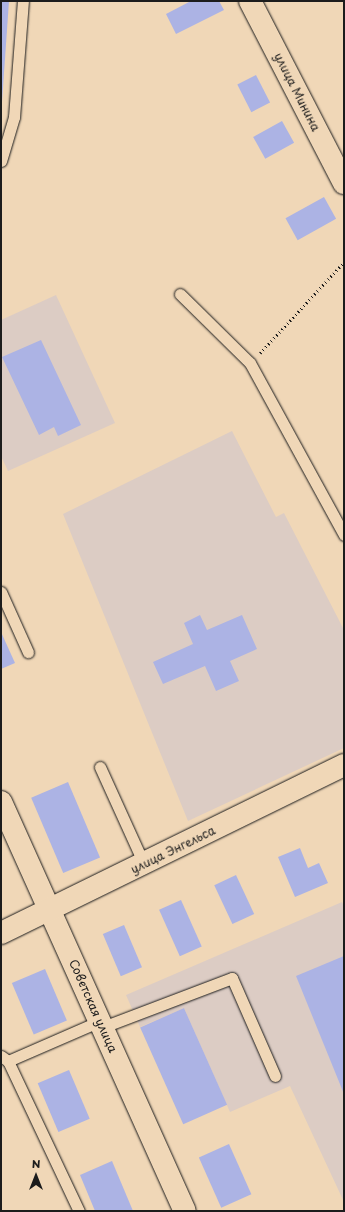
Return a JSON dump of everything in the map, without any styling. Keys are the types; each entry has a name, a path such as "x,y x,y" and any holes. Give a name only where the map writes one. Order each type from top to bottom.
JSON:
{"street":[{"name":"улица Минина","path":"250,1 344,183"},
{"name":"улица Энгельса","path":"1,933 50,911 344,765"},
{"name":"Советская улица","path":"1,802 185,1211"}],"lane":[{"path":"1,161 14,118 24,1"},
{"path":"180,294 250,363 344,535"},
{"path":"1,592 28,652"},
{"path":"100,767 144,864"},
{"path":"79,1211 4,1058 232,978 275,1076"}],"path":[{"path":"250,363 344,262"}],"shaded area":[{"path":"56,295 115,423 8,471 1,456 1,320"},
{"path":"232,431 276,517 284,513 344,630 344,748 188,821 63,514"},
{"path":"342,902 344,906 344,1202 290,1086 230,1112 184,1008 140,1027 126,995"}],"building":[{"path":"1,1 9,1 2,102 1,102"},
{"path":"191,1 219,1 224,10 176,34 166,14"},
{"path":"256,75 270,103 251,112 237,85"},
{"path":"282,121 294,143 265,159 253,137"},
{"path":"324,197 336,219 298,240 286,218"},
{"path":"41,340 81,425 58,436 54,427 39,435 2,357"},
{"path":"200,615 207,630 242,615 257,649 230,661 239,681 216,691 205,666 163,684 153,662 193,644 184,623"},
{"path":"1,632 15,663 1,669"},
{"path":"68,782 100,857 63,873 31,798"},
{"path":"300,848 308,868 319,863 328,883 295,897 278,857"},
{"path":"236,875 254,914 232,924 214,885"},
{"path":"181,900 202,947 180,956 159,910"},
{"path":"124,925 142,967 121,976 103,934"},
{"path":"344,956 344,1094 296,976"},
{"path":"45,969 67,1021 34,1035 12,983"},
{"path":"184,1008 227,1105 183,1124 140,1028"},
{"path":"69,1070 90,1119 58,1132 38,1083"},
{"path":"229,1144 251,1194 221,1208 199,1157"},
{"path":"112,1161 133,1211 95,1211 80,1175"}]}
